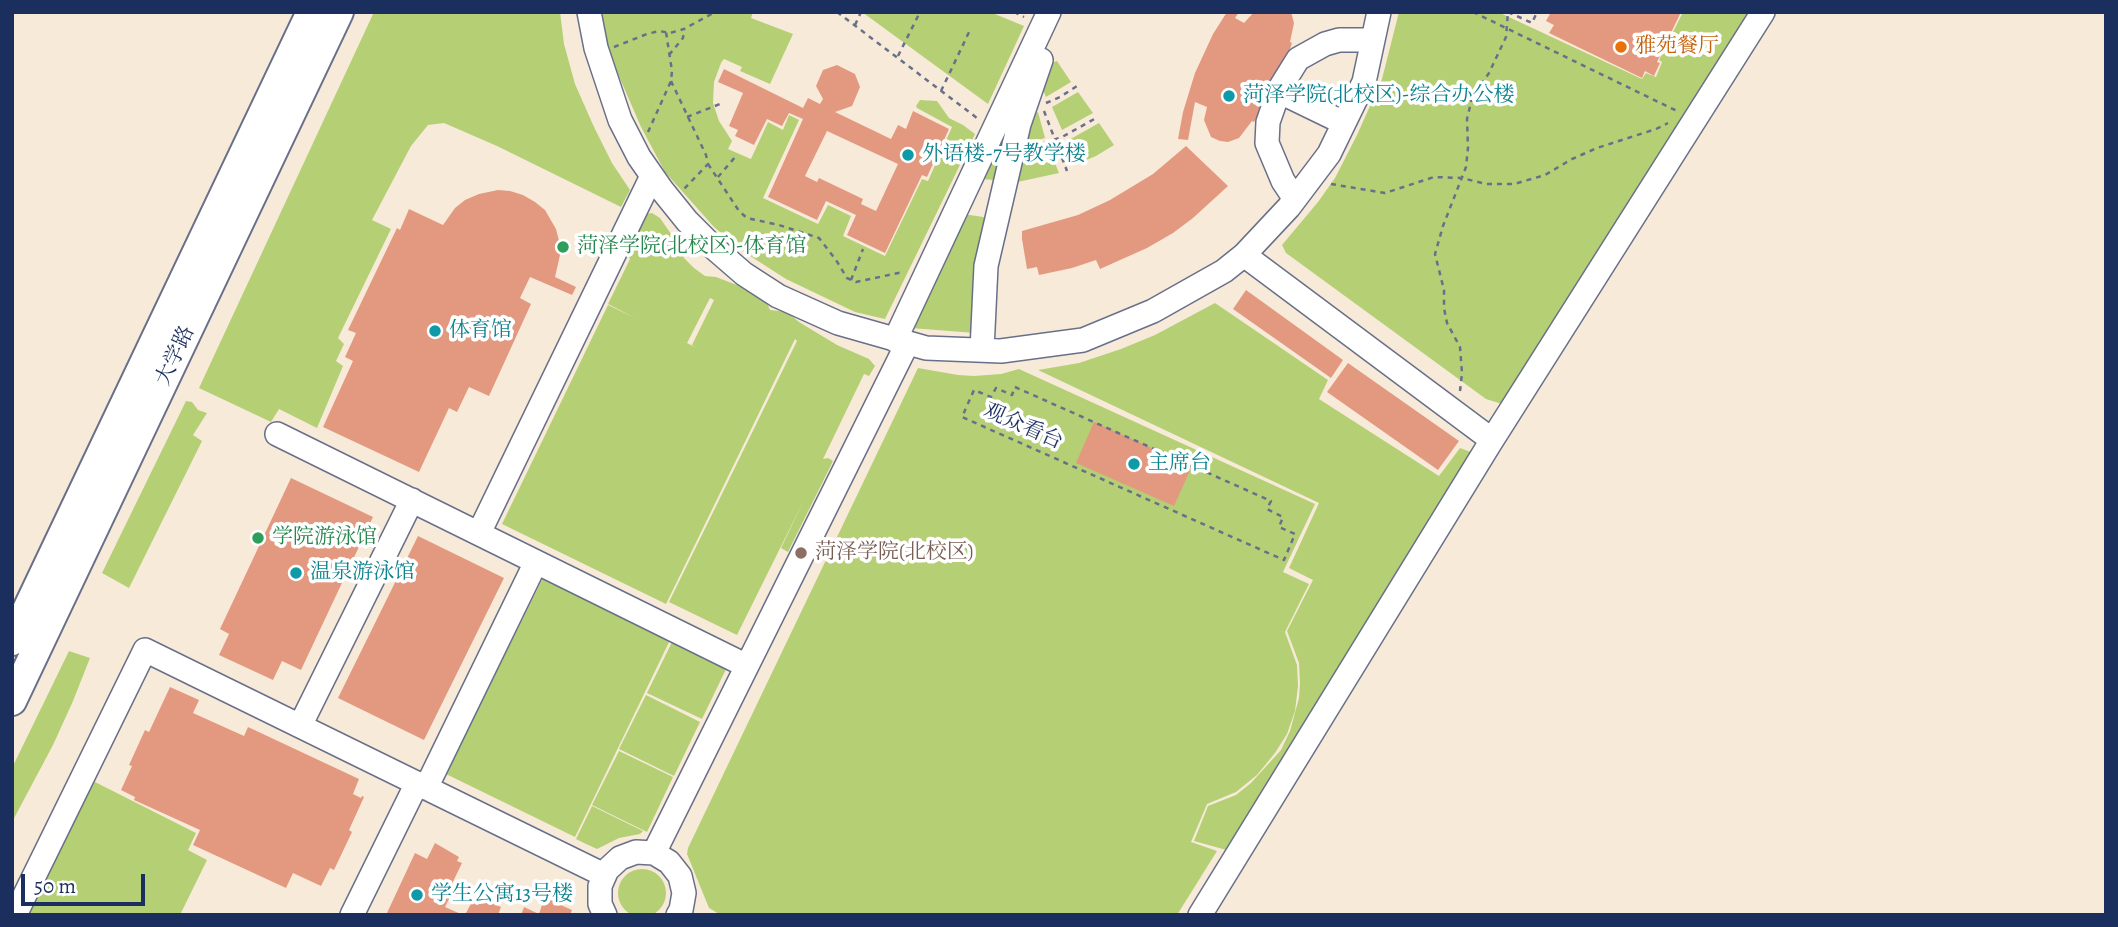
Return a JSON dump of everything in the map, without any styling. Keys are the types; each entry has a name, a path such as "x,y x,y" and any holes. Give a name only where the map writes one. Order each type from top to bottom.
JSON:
{"main road":[{"name":"大学路","path":"12,641 311,12"},
{"name":"大学路","path":"12,701 339,12"}],"street":[{"path":"589,12 598,54 620,120 638,154 671,201 714,248 744,274 778,296 838,323 901,342 926,348 1001,351 1083,340 1153,311 1224,271 1244,255 1296,199 1329,154 1364,82 1380,12"},
{"path":"654,853 747,666 901,342 968,184 1049,12"},
{"path":"982,350 986,266 1008,185 1013,149 1033,82 1062,12"},
{"path":"1200,915 1690,116 1763,12"},
{"path":"1296,199 1283,181 1267,143 1268,122 1278,91 1298,59 1325,44 1339,40 1373,40"},
{"path":"1278,91 1344,123"},
{"path":"479,533 652,176"},
{"path":"968,184 1008,185"},
{"path":"1244,255 1492,440"},
{"path":"277,434 747,666"},
{"path":"300,726 412,500"},
{"path":"352,915 536,562"},
{"path":"15,915 145,650 604,875"},
{"path":"605,915 600,904 600,886 604,875 620,858 636,852 654,853 669,862 680,876 684,893 683,913"}],"path":[{"path":"598,54 647,34 684,29 715,12"},
{"path":"837,12 993,130"},
{"path":"855,26 861,12"},
{"path":"897,58 920,12"},
{"path":"1473,12 1690,116"},
{"path":"1457,414 1462,373 1460,347 1447,323 1444,290 1435,254 1462,178 1468,148 1468,119 1472,98 1489,73 1506,37 1508,12 1532,23 1536,12"},
{"path":"941,90 971,28"},
{"path":"670,54 683,38 684,29"},
{"path":"638,154 671,81 666,32"},
{"path":"671,81 708,164 719,177 738,211 747,218 819,238 847,278 856,282 903,272"},
{"path":"1067,171 1041,104 1060,97 1077,86"},
{"path":"687,117 720,104"},
{"path":"1321,183 1385,193 1434,177 1462,178 1486,184 1514,184 1545,175 1585,154 1690,116"},
{"path":"1013,149 1056,140 1098,117"},
{"path":"719,177 736,156"},
{"path":"671,201 708,164"},
{"path":"851,280 863,249"},
{"name":"观众看台","path":"1015,387 1271,501 1267,509 1283,517 1279,527 1295,534 1285,557 1284,560 962,417 974,390 991,397 996,388 1012,395 1015,387"}],"green space":[{"path":"374,12 560,12 564,44 575,84 612,163 630,190 621,207 444,123 428,125 411,146 372,220 391,229 338,338 344,344 336,361 343,366 317,428 279,409 271,422 199,388"},
{"path":"600,12 753,12 751,18 793,34 770,84 740,71 742,67 724,59 721,63 714,82 713,103 719,121 732,141 728,149 751,159 768,122 783,130 789,115 799,120 763,198 818,224 828,205 851,216 843,236 885,256 922,179 928,181 952,127 917,108 920,100 937,101 949,118 975,134 885,319 855,312 786,279 744,252 714,227 665,172 641,127 607,45"},
{"path":"862,12 990,12 1024,26 988,104"},
{"path":"1399,12 1498,12 1642,79 1646,73 1656,77 1662,62 1659,60 1683,12 1754,12 1502,404 1486,399 1286,253 1282,245 1335,178 1357,135 1382,79"},
{"path":"1057,61 1071,82 1046,97 1041,85 1048,64"},
{"path":"1078,92 1093,113 1062,130 1052,107"},
{"path":"1038,112 1045,138 1023,144 1031,115"},
{"path":"1099,123 1114,145 1077,164 1067,141"},
{"path":"1049,149 1059,173 1013,183 1021,156"},
{"path":"993,151 1007,151 996,180 979,179"},
{"path":"652,213 660,218 684,258 705,276 737,285 767,303 770,310 787,312 837,345 869,359 875,366 869,376 864,374 823,459 833,461 788,552 781,548 804,500 737,635 669,602 797,341 795,339 666,604 502,524 608,305 635,318 608,304 630,259 628,255 646,214","holes":["710,298 714,300 692,345 695,347 687,343"]},
{"path":"963,214 990,218 975,333 911,328"},
{"path":"1215,303 1328,380 1319,399 1439,476 1460,448 1476,454 1230,851 1194,841 1208,806 1236,795 1251,783 1281,750 1290,731 1300,683 1299,663 1287,631 1313,580 1289,568 1319,503 1038,370 1079,363 1121,349 1155,335"},
{"path":"918,368 974,376 1001,374 1019,369 1315,504 1283,572 1309,584 1285,632 1297,665 1295,711 1287,734 1257,775 1236,792 1207,804 1191,842 1217,851 1177,915 721,915 709,908 687,854 688,848"},
{"path":"186,401 192,402 198,410 207,413 193,435 202,441 129,588 102,573"},
{"path":"544,576 671,638 575,837 446,774"},
{"path":"674,638 728,665 702,719 647,693"},
{"path":"69,651 90,658 53,745 12,822 12,768"},
{"path":"646,695 700,722 674,776 619,749"},
{"path":"619,751 673,777 647,832 592,805"},
{"path":"93,781 196,833 188,850 207,860 180,915 26,915"},
{"path":"592,806 643,831 619,838 597,849 586,844 576,839"},
{"path":"642,869 659,876 666,893 659,910 642,917 625,910 618,893 625,876"}],"building":[{"name":"菏泽学院(北校区)-综合办公楼","path":"1227,12 1239,12 1235,18 1244,23 1254,12 1291,12 1294,23 1292,43 1286,61 1267,101 1254,122 1252,121 1239,138 1228,142 1211,137 1204,120 1207,107 1195,102 1188,140 1178,139 1195,73 1213,34"},
{"name":"雅苑餐厅","path":"1551,12 1681,12 1657,62 1660,63 1654,76 1645,71 1642,78 1549,33 1554,25 1546,21"},
{"name":"外语楼-7号教学楼","path":"837,65 855,74 860,87 852,106 835,112 891,139 898,125 906,129 913,111 949,129 927,177 922,175 885,253 847,235 856,215 826,201 817,220 768,197 803,119 789,113 782,126 767,119 754,145 735,136 738,130 729,126 743,93 718,82 724,69 803,108 808,98 820,104 823,99 816,86 823,70","holes":["827,131 898,164 876,211 861,204 863,199 819,178 817,182 805,176"]},
{"path":"1186,146 1228,186 1193,218 1147,248 1100,269 1096,260 1039,275 1037,267 1027,269 1022,231 1078,215 1110,200 1153,174"},
{"name":"体育馆","path":"498,190 523,195 545,210 556,229 559,241 560,255 555,277 576,287 572,295 530,277 520,298 531,304 489,396 469,387 457,412 449,408 419,472 323,427 353,361 345,357 356,333 348,330 397,228 400,230 409,209 443,225 455,208 465,200"},
{"path":"1246,290 1343,360 1331,378 1233,309"},
{"path":"1348,363 1459,441 1438,470 1327,392"},
{"name":"主席台","path":"1094,422 1192,466 1174,506 1076,463"},
{"name":"温泉游泳馆","path":"291,478 373,517 301,670 282,661 273,680 219,655 229,634 220,629"},
{"path":"418,536 504,578 424,740 338,698"},
{"path":"170,687 199,700 193,713 244,736 248,727 359,779 353,794 364,797 349,830 352,832 334,870 330,868 321,886 293,873 286,888 193,845 200,830 134,800 135,797 121,790 145,730 149,732"},
{"path":"435,843 459,857 457,861 462,863 449,890 453,891 445,907 463,915 386,915 415,853 427,859"},
{"path":"477,892 484,895 482,898 501,907 498,915 465,915"},
{"path":"547,896 572,910 570,915 521,915 524,907 539,914"}],"place":[{"name":"雅苑餐厅","path":"1621,47"},
{"name":"菏泽学院(北校区)-综合办公楼","path":"1229,96"},
{"name":"外语楼-7号教学楼","path":"908,155"},
{"name":"菏泽学院(北校区)-体育馆","path":"563,247"},
{"name":"体育馆","path":"435,331"},
{"name":"主席台","path":"1134,464"},
{"name":"学院游泳馆","path":"258,538"},
{"name":"菏泽学院(北校区)","path":"801,553"},
{"name":"温泉游泳馆","path":"296,573"},
{"name":"学生公寓13号楼","path":"417,895"}]}
